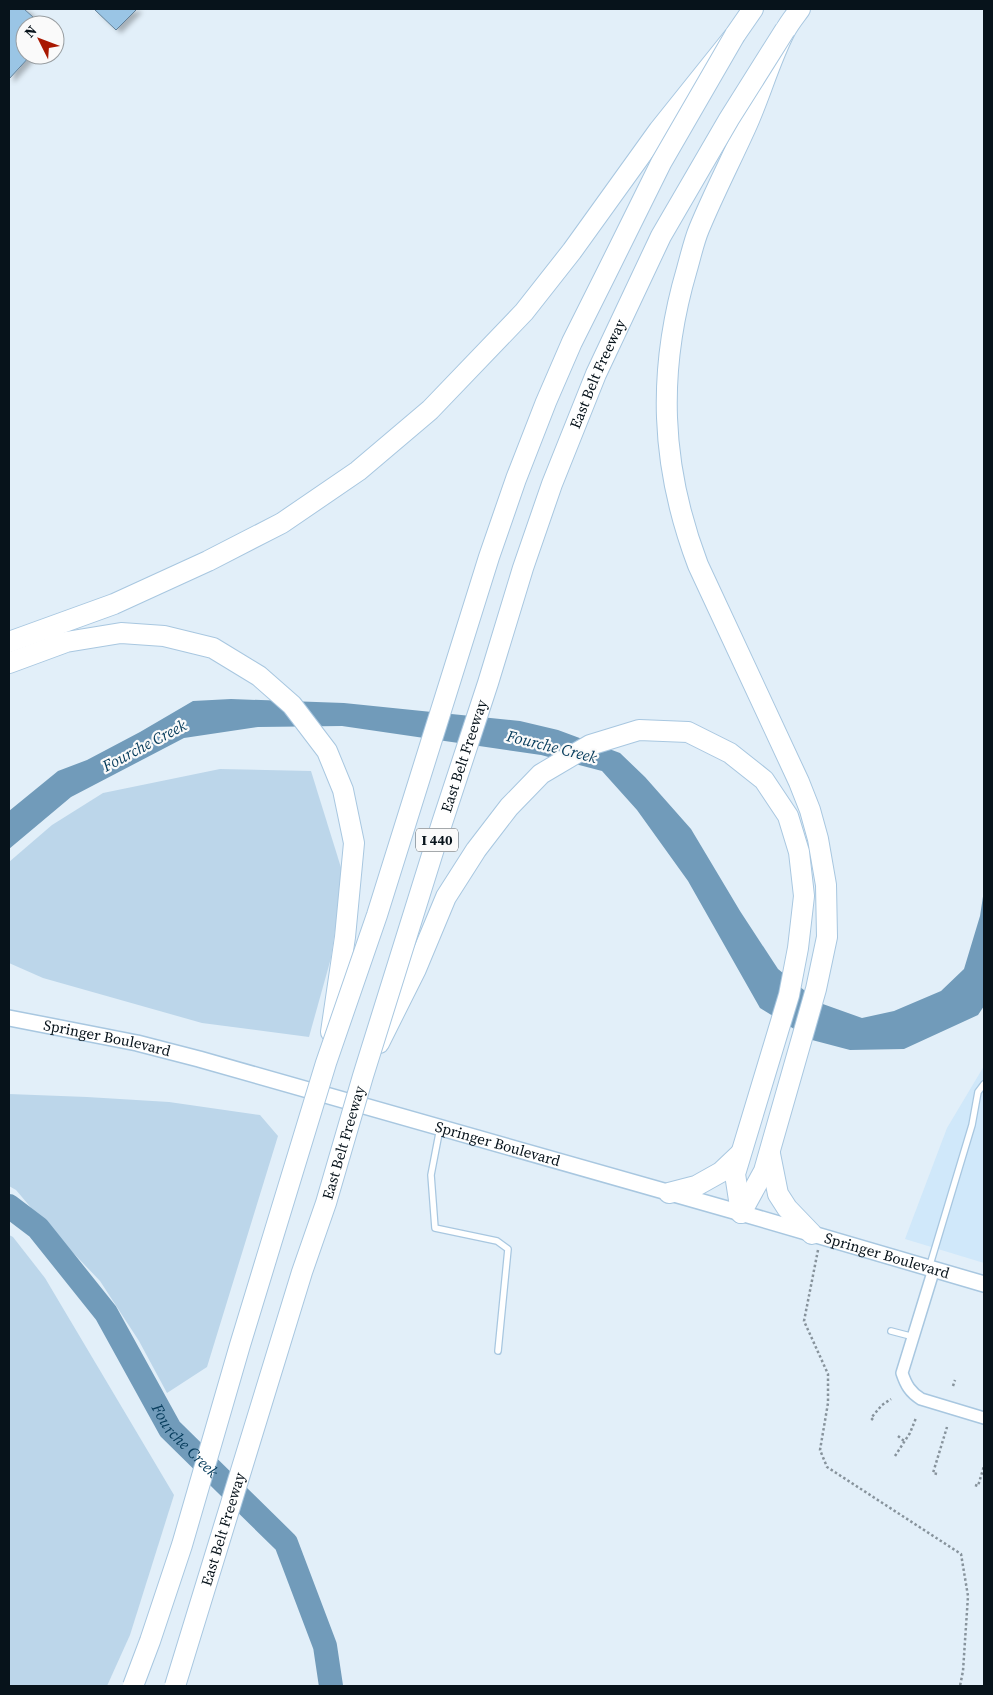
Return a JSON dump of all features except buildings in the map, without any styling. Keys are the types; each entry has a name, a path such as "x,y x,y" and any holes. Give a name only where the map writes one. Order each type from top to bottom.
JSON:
{"highway":[{"name":"I 440","path":"133,1686 150,1642 182,1545 326,1064 377,915 489,556 516,479 572,342 661,162 735,36 753,9"},
{"name":"East Belt Freeway","path":"175,1686 302,1272 326,1203 363,1076 439,832 488,683 523,568 568,442 596,374 661,236 733,112 800,9"},
{"path":"741,1213 764,1171 816,989 827,938 826,885 818,839 810,810 799,782 698,565 686,532 671,466 667,398 668,359 678,298 698,230 746,128 785,30"},
{"path":"9,642 114,604 208,561 282,523 358,471 430,410 524,312 578,244 659,130 735,36"},
{"path":"9,663 66,642 121,633 164,636 213,648 259,676 292,704 327,751 343,790 354,842 345,937 326,1064"},
{"path":"363,1076 416,968 446,897 476,850 509,807 541,774 590,745 640,730 688,732 730,753 764,780 788,816 799,852 804,896 798,948 789,995 734,1174 741,1213"},
{"path":"670,1193 696,1186 721,1172 741,1152"},
{"path":"769,1152 778,1194 787,1208 816,1235"}],"main road":[{"name":"Springer Boulevard","path":"9,1018 137,1043 741,1213 984,1284"}],"street":[{"path":"932,1269 914,1337 902,1373 906,1385 921,1399 984,1418"}],"lane":[{"path":"932,1269 972,1124 978,1092 984,1084"},
{"path":"440,1128 431,1175 435,1228 497,1241 508,1249 498,1351"},
{"path":"891,1331 914,1337"}],"path":[{"path":"816,1235 804,1321 828,1374 828,1403 820,1450 827,1467 961,1554 968,1596 960,1686"},
{"path":"953,1386 955,1380"},
{"path":"873,1420 870,1418 882,1405 891,1399"},
{"path":"895,1456 910,1433 916,1418"},
{"path":"937,1474 933,1473 947,1428"},
{"path":"898,1436 904,1441"},
{"path":"975,1485 978,1486 984,1466"}],"shaded area":[{"path":"220,769 311,771 343,874 331,958 309,1037 202,1023 43,978 9,963 9,862 52,825 103,793"},
{"path":"984,1066 984,1263 905,1239 947,1128"},
{"path":"9,1094 169,1102 260,1115 278,1136 207,1367 167,1393 139,1341 100,1281 16,1190 9,1186"},
{"path":"9,1235 13,1237 45,1278 174,1495 130,1635 107,1686 9,1686"}],"water":[{"path":"231,699 344,703 520,721 558,730 620,753 645,777 691,829 740,911 778,969 820,1003 862,1018 894,1011 941,991 964,969 980,916 984,890 984,1006 978,1015 904,1049 850,1050 812,1040 760,1008 688,881 637,810 602,771 541,755 342,726 258,727 184,738 71,797 9,849 9,811 58,771 87,760 193,701"}],"waterway":[{"name":"Fourche Creek","path":"9,1206 38,1228 106,1313 170,1429 286,1543 325,1646 331,1686"}]}
